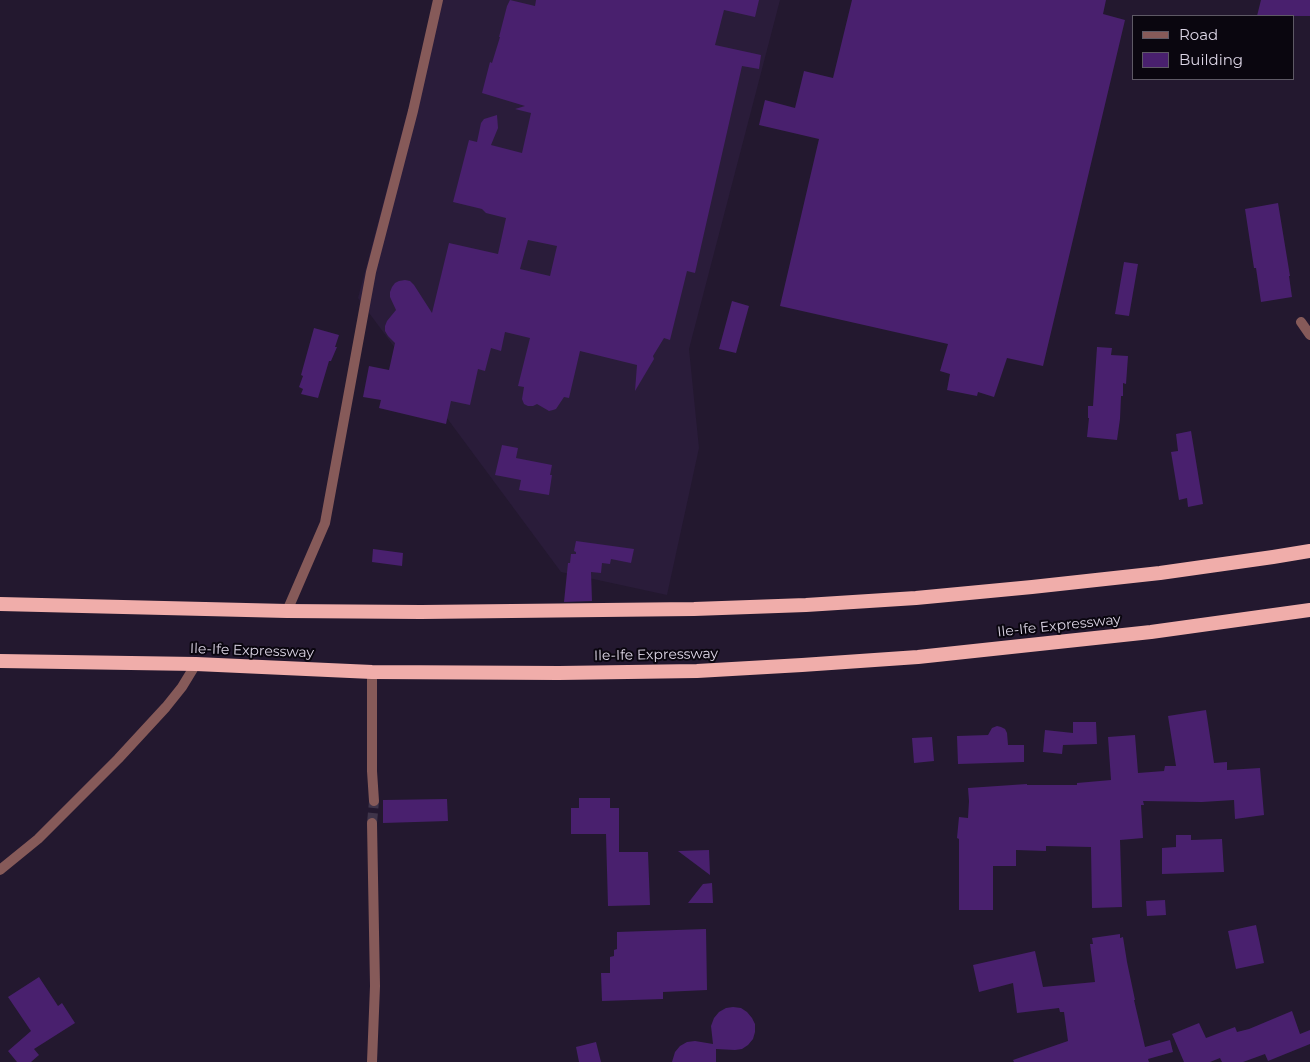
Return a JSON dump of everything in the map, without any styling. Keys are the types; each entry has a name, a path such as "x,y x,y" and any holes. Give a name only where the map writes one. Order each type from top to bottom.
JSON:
{"highway":[{"path":"0,604 287,611 694,610 916,598 1032,587 1160,573 1310,551"},
{"name":"Ile-Ife Expressway","path":"0,661 196,664 372,672 559,673 697,671 918,656 1151,632 1310,610"}],"street":[{"path":"287,611 325,523 371,272 413,112 438,0"},
{"path":"1301,322 1310,335"},
{"path":"0,870 38,839 118,759 166,707 182,687 196,664"},
{"path":"372,672 372,771 374,801"},
{"path":"372,824 375,986 372,1062"}],"shaded area":[{"path":"437,0 780,0 689,349 699,448 667,595 561,572 358,298"}],"building":[{"path":"510,0 535,6 536,0 759,0 755,17 724,10 715,45 761,55 759,69 742,66 695,273 687,271 670,340 664,338 635,391 637,365 580,351 569,398 564,397 556,409 549,411 537,404 528,406 524,404 522,399 524,387 518,386 530,338 505,332 501,351 491,348 485,371 478,369 470,405 451,401 446,424 379,408 381,400 363,397 369,366 389,370 395,343 385,331 385,326 396,310 390,297 390,292 395,283 405,280 410,281 432,313 449,243 498,254 506,218 486,213 482,209 453,202 469,140 477,142 481,123 484,119 497,115 498,128 491,145 522,153 531,113 515,109 525,106 482,93 490,62 492,63 500,37","holes":["528,240 557,246 550,276 520,269"]},
{"path":"852,0 1106,0 1103,14 1125,20 1043,366 1007,358 994,397 978,392 977,396 947,390 950,374 940,371 948,344 780,306 819,139 759,125 765,100 795,108 804,71 833,78"},
{"path":"1261,0 1310,0 1310,16 1257,15"},
{"path":"1278,203 1292,297 1261,302 1245,209"},
{"path":"1124,262 1138,264 1129,316 1115,314"},
{"path":"732,301 749,306 736,353 719,349"},
{"path":"314,328 339,335 335,347 337,347 331,361 329,361 318,398 301,394 303,389 299,387"},
{"path":"1097,347 1112,348 1111,355 1128,356 1126,384 1123,383 1123,396 1121,396 1117,440 1087,437 1088,406 1093,406"},
{"path":"1191,431 1203,504 1188,507 1187,498 1179,500 1171,452 1178,451 1176,434"},
{"path":"502,445 518,448 516,458 552,465 549,495 519,490 521,480 495,475"},
{"path":"576,541 634,549 631,563 611,559 610,564 602,563 601,573 591,572 592,601 564,602 568,563 570,563 571,554 576,554 574,551"},
{"path":"373,549 403,553 402,566 372,562"},
{"path":"1206,710 1214,763 1227,762 1227,770 1260,768 1264,815 1235,819 1234,800 1202,802 1143,801 1144,805 1141,805 1143,838 1120,840 1122,907 1092,908 1091,847 1046,846 1046,851 1016,850 1016,866 993,866 993,910 959,910 959,839 957,838 959,817 968,818 968,788 1027,784 1077,785 1077,783 1111,780 1108,737 1135,735 1138,773 1164,771 1165,766 1176,766 1168,716"},
{"path":"1073,722 1096,722 1097,744 1063,745 1062,754 1043,752 1045,730 1073,733"},
{"path":"997,726 1005,729 1008,745 1024,745 1024,762 958,764 957,736 988,735 992,728"},
{"path":"932,737 934,761 914,763 912,738"},
{"path":"579,798 610,798 610,808 619,808 619,852 648,852 650,905 608,906 606,834 571,834 571,808 579,808"},
{"path":"447,799 448,821 383,823 383,800"},
{"path":"1176,835 1191,835 1191,840 1222,839 1224,872 1162,874 1162,848 1176,847"},
{"path":"709,850 710,875 678,851"},
{"path":"712,883 713,903 688,903 703,884"},
{"path":"1165,900 1166,915 1147,916 1146,901"},
{"path":"1256,925 1264,963 1236,969 1228,931"},
{"path":"706,929 707,990 663,992 663,999 602,1001 601,973 610,973 610,957 614,956 614,950 617,949 617,932"},
{"path":"1120,934 1120,938 1123,937 1134,1000 1145,1047 1170,1040 1173,1052 1148,1059 1149,1062 1014,1062 1013,1060 1068,1041 1064,1012 1060,1012 1059,1008 1017,1013 1013,983 979,992 973,965 1035,951 1043,987 1095,982 1090,944 1093,944 1092,938"},
{"path":"39,977 58,1006 62,1003 75,1023 34,1049 39,1055 31,1062 17,1062 8,1051 31,1031 8,997"},
{"path":"733,1007 741,1008 747,1012 755,1024 753,1039 748,1045 742,1049 735,1050 716,1049 716,1062 672,1062 675,1052 687,1042 695,1041 713,1044 711,1026 714,1018 719,1012"},
{"path":"1292,1011 1300,1034 1310,1030 1310,1044 1268,1061 1265,1054 1243,1062 1222,1062 1220,1058 1210,1062 1184,1062 1172,1034 1199,1023 1206,1038 1235,1027 1237,1032 1249,1029"},
{"path":"596,1042 601,1062 579,1062 576,1047"}],"tunnel":[{"path":"372,823 374,801"}]}
